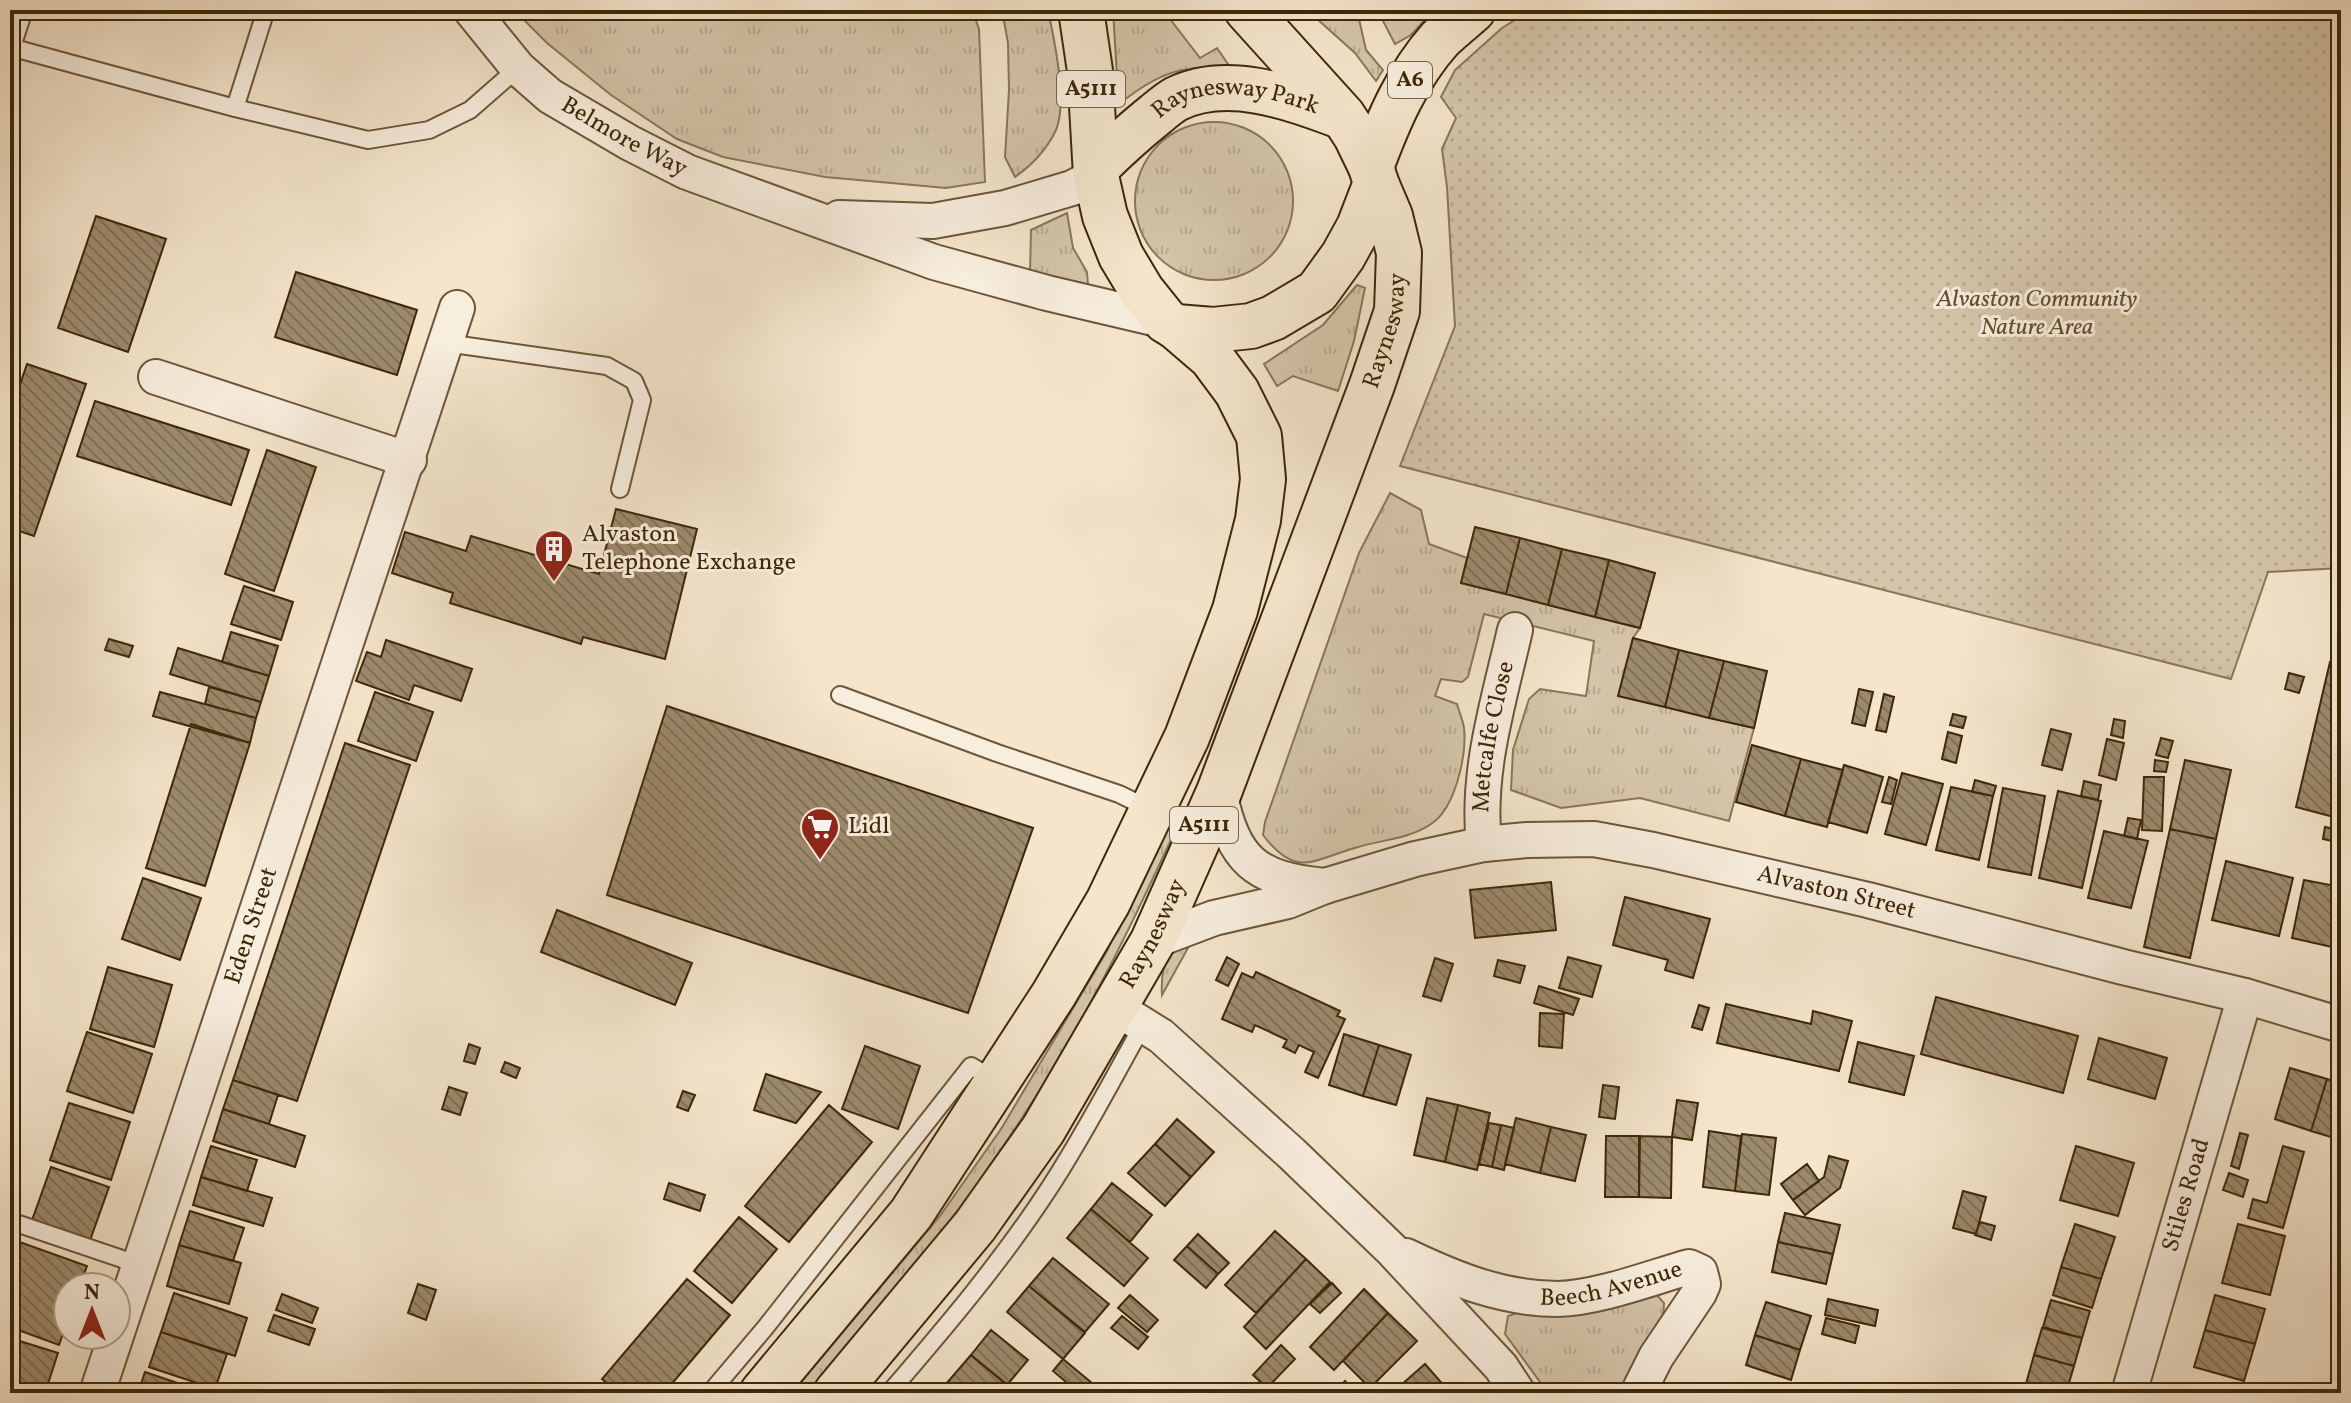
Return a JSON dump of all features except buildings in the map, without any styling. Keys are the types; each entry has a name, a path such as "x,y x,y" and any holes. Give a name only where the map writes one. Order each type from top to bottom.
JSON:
{"highway":[{"name":"A5111","path":"1081,10 1090,71 1096,172"},
{"path":"1247,10 1343,116"},
{"name":"A6","path":"1374,175 1383,136 1408,81 1441,38 1473,10"},
{"name":"Raynesway Park","path":"1096,172 1120,144 1175,100 1203,90 1236,88 1285,96 1343,116 1374,175"},
{"path":"1096,172 1105,216 1121,256 1142,291 1171,324 1213,330 1251,326 1273,318 1317,292 1359,227 1374,175"},
{"name":"Raynesway","path":"836,1393 975,1226 1129,1016 1153,941 1219,792 1397,311 1399,253 1390,216 1374,175"},
{"name":"A5111","path":"762,1393 911,1214 1054,994 1100,916 1187,737 1235,610 1258,520 1263,479 1259,436 1237,392 1211,357 1171,324"}],"street":[{"name":"Belmore Way","path":"471,10 518,68 550,96 687,172 934,262 1171,324"},
{"name":"Belmore Way","path":"811,217 933,221 1005,208 1072,188 1096,172"},
{"name":"Eden Street","path":"97,1393 457,308"},
{"path":"156,377 409,460"},
{"name":"Metcalfe Close","path":"1484,844 1484,777 1515,630"},
{"name":"Alvaston Street","path":"1219,792 1226,825 1242,854 1259,869 1278,878 1325,886"},
{"name":"Alvaston Street","path":"1153,941 1214,918 1288,901 1325,886 1415,859 1484,844 1594,839 1868,900 2245,996 2341,1025"},
{"name":"Stiles Road","path":"2129,1393 2245,996"},
{"name":"Beech Avenue","path":"1129,1016 1161,1036 1291,1153 1391,1249 1501,1367 1518,1393"},
{"name":"Beech Avenue","path":"1391,1249 1445,1275 1492,1291 1525,1297 1561,1299 1689,1267 1700,1272 1703,1284 1699,1293 1656,1357 1638,1393"}],"lane":[{"path":"24,10 11,47 235,108 368,140 429,130 470,110 518,68"},
{"path":"235,108 265,13"},
{"path":"446,343 607,366 634,381 642,400 620,489"},
{"path":"840,695 1119,794 1153,810"},
{"name":"Raynesway","path":"889,1393 1002,1256 1048,1191 1074,1150 1129,1016"},
{"path":"710,1393 775,1316 971,1066 997,1081"},
{"path":"10,1221 140,1265"}],"green space":[{"path":"514,10 972,10 979,29 985,182 946,188 825,177 723,157 677,139 611,95 547,43"},
{"path":"1002,10 1048,10 1060,87 1061,104 1056,130 1038,156 1015,177 1005,157 1009,90 1008,43"},
{"path":"1113,10 1163,10 1200,58 1217,48 1230,67 1200,67 1176,72 1152,81 1127,98 1118,93"},
{"path":"1307,10 1357,10 1366,50 1383,70 1376,81 1355,53"},
{"path":"1381,10 1434,10 1411,35 1395,44"},
{"name":"Alvaston Community Nature Area","path":"1531,10 2341,10 2341,568 2268,572 2231,679 1400,466 1455,326 1442,149 1456,118 1441,97 1455,70 1502,28"},
{"path":"1214,122 1244,128 1270,145 1287,171 1293,201 1287,231 1270,257 1244,274 1214,280 1184,274 1158,257 1141,231 1135,201 1141,171 1158,145 1184,128"},
{"path":"1067,213 1073,248 1087,272 1088,286 1030,273 1031,230"},
{"path":"1357,285 1365,288 1354,341 1338,391 1293,376 1277,386 1264,364 1323,325"},
{"path":"1390,493 1421,510 1429,544 1467,558 1461,583 1640,628 1633,638 1619,696 1754,728 1729,821 1640,798 1561,808 1511,790 1513,750 1529,699 1540,689 1586,696 1594,641 1484,614 1468,677 1462,682 1441,679 1435,696 1457,704 1464,739 1458,780 1439,817 1414,833 1316,861 1295,862 1275,849 1263,835 1265,822 1359,553"},
{"path":"1170,813 1181,818 1122,942 1057,1062 1002,1149 941,1233 810,1393 792,1393 940,1216 1001,1129 1107,951"},
{"path":"1194,937 1162,995 1168,955 1176,945"},
{"path":"1655,1293 1664,1303 1663,1320 1620,1393 1548,1393 1505,1334 1508,1316 1525,1310 1558,1317 1598,1310"}],"place":[{"name":"Alvaston Telephone Exchange","path":"554,583"},
{"name":"Lidl","path":"820,861"}]}
